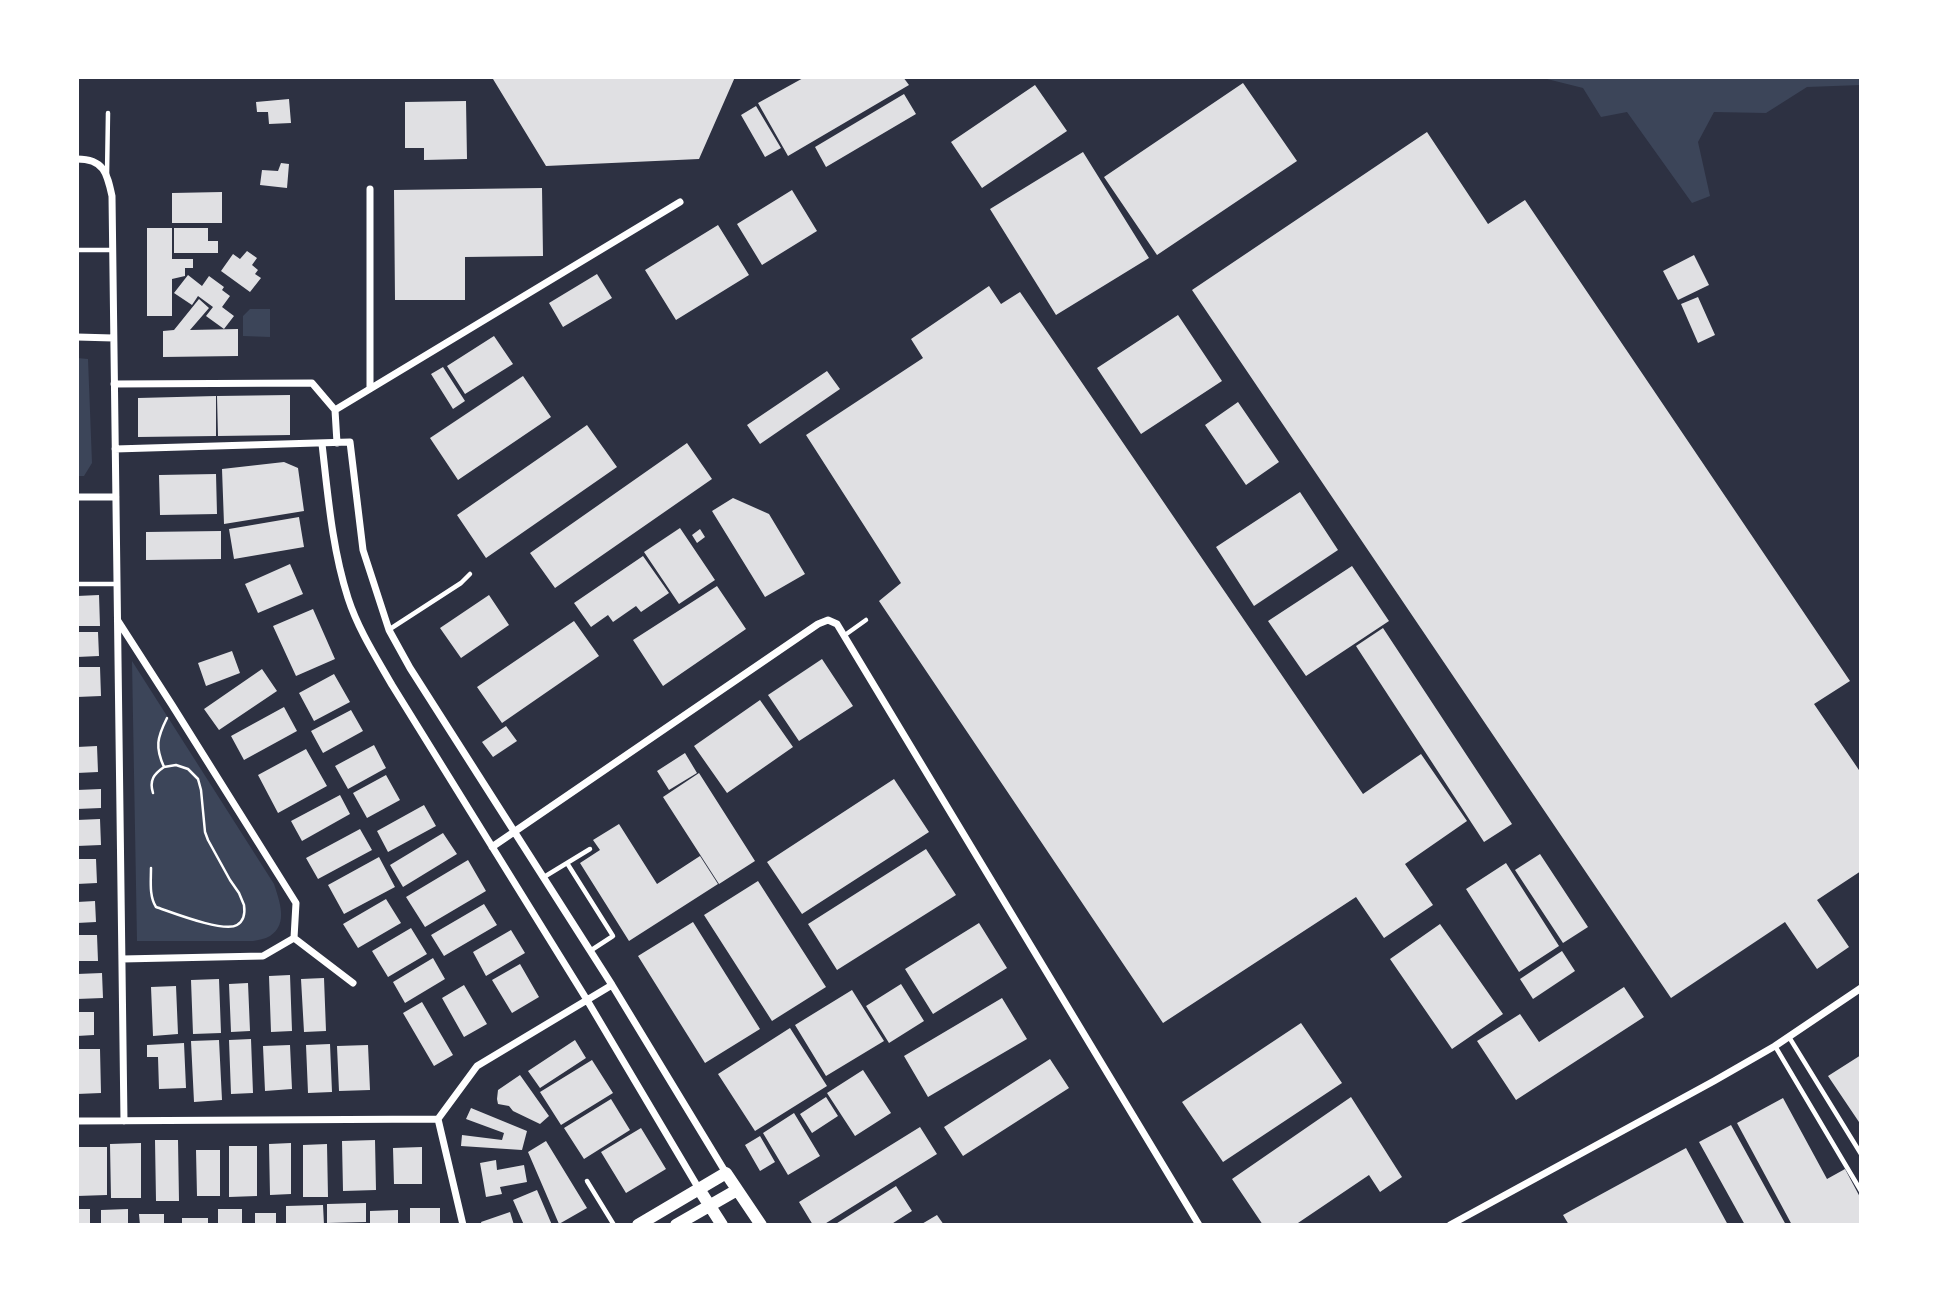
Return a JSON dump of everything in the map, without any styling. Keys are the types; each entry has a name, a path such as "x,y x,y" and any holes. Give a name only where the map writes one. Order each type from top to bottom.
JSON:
{"main road":[{"path":"638,1225 726,1173 761,1225"},
{"path":"699,1189 722,1225"},
{"path":"676,1225 737,1190"}],"street":[{"path":"77,159 99,163 107,176 111,197 124,1121"},
{"path":"370,189 370,388"},
{"path":"335,410 680,202"},
{"path":"77,337 113,338"},
{"path":"114,384 312,383 335,410 337,443"},
{"path":"115,449 350,442 363,550 389,630 410,668 612,985 726,1173"},
{"path":"321,444 335,553 349,601 367,640 699,1189"},
{"path":"77,497 116,497"},
{"path":"117,620 296,903 294,939"},
{"path":"492,847 818,624 828,620 837,624 1199,1225"},
{"path":"122,959 263,956 294,939"},
{"path":"294,939 353,984"},
{"path":"463,1225 438,1119 477,1066 612,985"},
{"path":"1450,1225 1775,1046 1861,988"},
{"path":"77,1121 438,1119"}],"lane":[{"path":"107,113 107,176"},
{"path":"77,250 112,250"},
{"path":"389,630 461,583 470,574"},
{"path":"77,584 117,584"},
{"path":"845,635 866,621"},
{"path":"544,877 590,849"},
{"path":"567,863 613,936 590,951"},
{"path":"1788,1037 1861,1154"},
{"path":"1775,1046 1861,1191"},
{"path":"587,1181 614,1225"}],"path":[{"path":"164,767 158,745 159,734 173,705"},
{"path":"151,868 151,891 156,906 213,925 229,927 242,921 245,913 239,892 205,832 198,779 188,769 176,765 164,767 154,774 151,781 153,793"}],"shaded area":[{"path":"1539,77 1861,77 1861,85 1807,87 1766,113 1714,112 1698,142 1710,196 1692,203 1627,112 1601,117 1583,88"},
{"path":"250,309 270,309 270,337 243,336 243,316"},
{"path":"77,358 88,359 92,463 84,476 77,476"},
{"path":"132,661 274,884 281,918 276,931 268,937 253,941 137,941"}],"building":[{"path":"735,77 699,159 546,166 493,79"},
{"path":"805,77 903,77 909,85 788,156 758,103"},
{"path":"1243,83 1297,161 1157,255 1104,177"},
{"path":"1035,85 1067,131 982,188 951,142"},
{"path":"904,94 916,114 826,167 815,147"},
{"path":"289,99 291,123 269,124 268,112 257,112 256,102"},
{"path":"466,101 467,159 424,160 424,148 405,148 405,102"},
{"path":"756,106 781,148 765,157 741,115"},
{"path":"1427,132 1488,224 1525,200 1850,681 1814,704 1861,773 1861,871 1817,900 1849,947 1817,969 1785,922 1671,998 1192,290"},
{"path":"1083,152 1149,258 1056,315 990,209"},
{"path":"281,163 289,164 287,188 260,185 262,170 278,171"},
{"path":"542,188 543,256 465,257 465,300 395,300 394,190"},
{"path":"792,190 817,231 762,265 737,224"},
{"path":"222,192 222,223 172,223 172,193"},
{"path":"718,225 749,275 676,320 645,270"},
{"path":"147,228 172,228 172,259 193,259 193,268 185,268 185,276 172,279 172,316 147,316"},
{"path":"174,228 208,228 208,241 218,241 218,253 174,253"},
{"path":"247,251 257,258 252,265 258,270 255,274 261,278 250,292 221,271 233,254 240,259"},
{"path":"1694,255 1709,285 1678,300 1663,271"},
{"path":"597,274 612,298 563,327 549,303"},
{"path":"188,275 202,286 209,276 224,287 222,290 230,296 222,307 234,316 224,329 206,316 213,307 198,296 192,305 174,293"},
{"path":"989,286 1001,304 1020,292 1363,794 1421,754 1467,821 1405,864 1433,905 1384,938 1356,897 1163,1023 879,601 901,583 806,435 923,358 911,339"},
{"path":"1698,297 1715,335 1698,343 1681,304"},
{"path":"199,299 209,308 190,330 238,329 238,356 163,357 163,331 174,330"},
{"path":"1178,315 1222,381 1141,434 1097,368"},
{"path":"494,336 513,364 465,394 447,366"},
{"path":"443,367 465,401 453,409 431,374"},
{"path":"827,371 840,389 760,444 747,425"},
{"path":"523,376 551,417 458,480 430,438"},
{"path":"290,395 290,435 218,436 217,396"},
{"path":"216,396 216,436 138,437 138,398"},
{"path":"1238,402 1279,462 1246,485 1205,425"},
{"path":"587,425 617,467 486,558 457,515"},
{"path":"687,443 712,479 555,588 530,553"},
{"path":"284,462 298,468 304,511 224,524 222,469"},
{"path":"216,474 217,514 160,515 159,475"},
{"path":"1300,492 1338,550 1254,606 1216,547"},
{"path":"733,498 769,514 805,574 765,597 712,511"},
{"path":"299,517 304,547 234,559 229,529"},
{"path":"680,528 715,580 679,604 644,552"},
{"path":"700,529 705,537 697,543 692,535"},
{"path":"221,531 221,559 146,560 146,532"},
{"path":"643,556 669,593 641,612 636,606 613,622 608,615 591,627 574,603"},
{"path":"290,564 303,594 258,613 245,584"},
{"path":"1352,566 1389,621 1306,676 1268,621"},
{"path":"717,586 746,629 663,686 633,640"},
{"path":"99,595 100,626 77,626 77,596"},
{"path":"489,595 509,625 461,658 440,628"},
{"path":"313,609 335,659 296,676 273,626"},
{"path":"574,621 599,656 502,723 477,687"},
{"path":"1383,628 1512,824 1484,842 1356,646"},
{"path":"77,632 98,632 99,656 77,657"},
{"path":"232,651 240,673 206,686 198,663"},
{"path":"822,659 853,706 799,741 768,695"},
{"path":"77,667 100,667 101,696 77,697"},
{"path":"262,669 277,691 219,730 204,709"},
{"path":"334,674 350,702 314,721 299,693"},
{"path":"760,700 793,747 727,793 694,746"},
{"path":"284,707 297,731 244,760 231,736"},
{"path":"351,710 363,731 323,753 311,731"},
{"path":"506,726 517,741 493,757 482,742"},
{"path":"374,745 386,768 348,789 335,766"},
{"path":"97,746 98,772 77,773 77,747"},
{"path":"306,749 327,786 278,813 258,775"},
{"path":"685,753 697,773 669,790 657,771"},
{"path":"699,773 755,861 719,884 663,797"},
{"path":"386,775 400,800 367,818 353,793"},
{"path":"894,779 929,832 802,914 767,862"},
{"path":"101,789 101,808 77,809 77,790"},
{"path":"340,795 350,814 302,841 291,821"},
{"path":"424,805 436,826 388,852 377,831"},
{"path":"100,819 101,845 77,846 77,820"},
{"path":"619,824 657,884 700,856 718,884 629,941 580,863 600,850 593,840"},
{"path":"360,829 372,850 318,879 306,858"},
{"path":"443,833 457,854 403,887 390,865"},
{"path":"926,849 956,895 837,970 808,924"},
{"path":"1540,854 1588,927 1563,943 1515,870"},
{"path":"379,857 395,887 344,914 328,885"},
{"path":"77,859 96,859 97,883 77,884"},
{"path":"468,860 486,891 425,927 406,897"},
{"path":"1506,863 1559,946 1519,972 1466,889"},
{"path":"758,881 826,987 772,1021 704,915"},
{"path":"386,899 401,923 358,948 343,924"},
{"path":"95,901 96,922 77,923 77,902"},
{"path":"484,904 497,925 444,956 431,935"},
{"path":"693,922 760,1029 705,1063 638,956"},
{"path":"979,923 1007,968 933,1014 905,969"},
{"path":"1440,924 1503,1014 1452,1049 1390,959"},
{"path":"411,928 427,954 388,977 372,951"},
{"path":"511,930 525,953 486,976 473,952"},
{"path":"77,935 97,935 98,961 77,961"},
{"path":"1562,951 1575,971 1533,999 1520,979"},
{"path":"433,958 445,979 405,1003 393,982"},
{"path":"520,964 539,997 512,1013 492,980"},
{"path":"102,973 103,998 77,999 77,974"},
{"path":"290,975 292,1031 271,1032 269,976"},
{"path":"324,978 326,1031 304,1032 301,979"},
{"path":"219,979 221,1033 193,1034 191,980"},
{"path":"248,983 250,1031 231,1032 229,984"},
{"path":"901,984 924,1021 889,1043 866,1006"},
{"path":"464,985 487,1024 464,1037 442,998"},
{"path":"176,986 178,1034 153,1036 151,987"},
{"path":"1624,987 1644,1017 1516,1100 1477,1041 1520,1014 1539,1042"},
{"path":"852,990 884,1041 826,1076 795,1025"},
{"path":"1002,998 1027,1039 928,1097 904,1056"},
{"path":"422,1002 453,1055 434,1066 403,1013"},
{"path":"77,1012 94,1012 94,1035 77,1036"},
{"path":"1301,1023 1342,1083 1223,1162 1182,1102"},
{"path":"790,1028 827,1086 755,1131 718,1074"},
{"path":"251,1039 253,1093 231,1094 229,1040"},
{"path":"219,1040 222,1100 194,1102 191,1041"},
{"path":"575,1040 586,1058 540,1088 528,1071"},
{"path":"184,1043 186,1088 159,1089 158,1057 147,1057 147,1045"},
{"path":"330,1044 332,1092 308,1093 306,1045"},
{"path":"290,1045 292,1089 265,1091 263,1046"},
{"path":"368,1045 370,1090 339,1091 337,1046"},
{"path":"77,1049 100,1049 101,1093 77,1094"},
{"path":"1861,1055 1861,1125 1828,1076"},
{"path":"1050,1059 1069,1088 963,1156 944,1127"},
{"path":"592,1060 613,1093 561,1125 540,1092"},
{"path":"863,1070 891,1113 855,1136 827,1093"},
{"path":"520,1075 549,1116 540,1124 513,1111 509,1106 498,1104 498,1090"},
{"path":"826,1097 838,1116 812,1133 800,1114"},
{"path":"1351,1097 1402,1177 1380,1192 1369,1175 1295,1225 1263,1225 1232,1179"},
{"path":"1783,1098 1827,1179 1845,1169 1861,1199 1861,1225 1792,1225 1737,1123"},
{"path":"611,1099 630,1130 584,1159 564,1128"},
{"path":"471,1108 527,1131 522,1150 461,1146 462,1135 502,1140 504,1133 466,1119"},
{"path":"794,1113 820,1156 788,1175 763,1133"},
{"path":"1731,1125 1786,1225 1745,1225 1699,1142"},
{"path":"920,1127 937,1154 823,1225 813,1225 799,1202"},
{"path":"641,1128 666,1169 626,1193 601,1152"},
{"path":"760,1136 775,1162 760,1171 745,1145"},
{"path":"155,1140 178,1140 179,1201 156,1201"},
{"path":"375,1140 376,1190 343,1191 342,1141"},
{"path":"546,1141 587,1208 559,1224 528,1152"},
{"path":"141,1143 141,1198 111,1198 110,1144"},
{"path":"291,1143 291,1194 270,1195 269,1144"},
{"path":"327,1144 328,1197 303,1197 303,1145"},
{"path":"229,1146 257,1146 257,1196 229,1197"},
{"path":"77,1147 107,1147 107,1195 77,1196"},
{"path":"422,1147 422,1184 394,1184 393,1148"},
{"path":"1686,1148 1728,1225 1569,1225 1563,1215"},
{"path":"196,1150 220,1150 220,1196 197,1196"},
{"path":"496,1160 497,1170 524,1165 527,1182 500,1187 502,1194 486,1197 480,1163"},
{"path":"896,1186 912,1211 890,1225 834,1225"},
{"path":"537,1190 552,1225 524,1225 513,1200"},
{"path":"366,1203 366,1222 327,1223 327,1204"},
{"path":"323,1205 324,1225 286,1225 286,1206"},
{"path":"410,1208 440,1208 440,1225 410,1225"},
{"path":"77,1209 90,1209 90,1225 77,1225"},
{"path":"128,1209 128,1225 101,1225 101,1210"},
{"path":"218,1209 242,1209 242,1225 218,1225"},
{"path":"398,1210 398,1225 370,1225 370,1211"},
{"path":"510,1212 514,1225 482,1225 481,1222"},
{"path":"255,1213 276,1213 276,1225 255,1225"},
{"path":"139,1214 164,1214 164,1225 140,1225"},
{"path":"937,1215 944,1225 920,1225"},
{"path":"182,1218 208,1218 208,1225 182,1225"}]}
